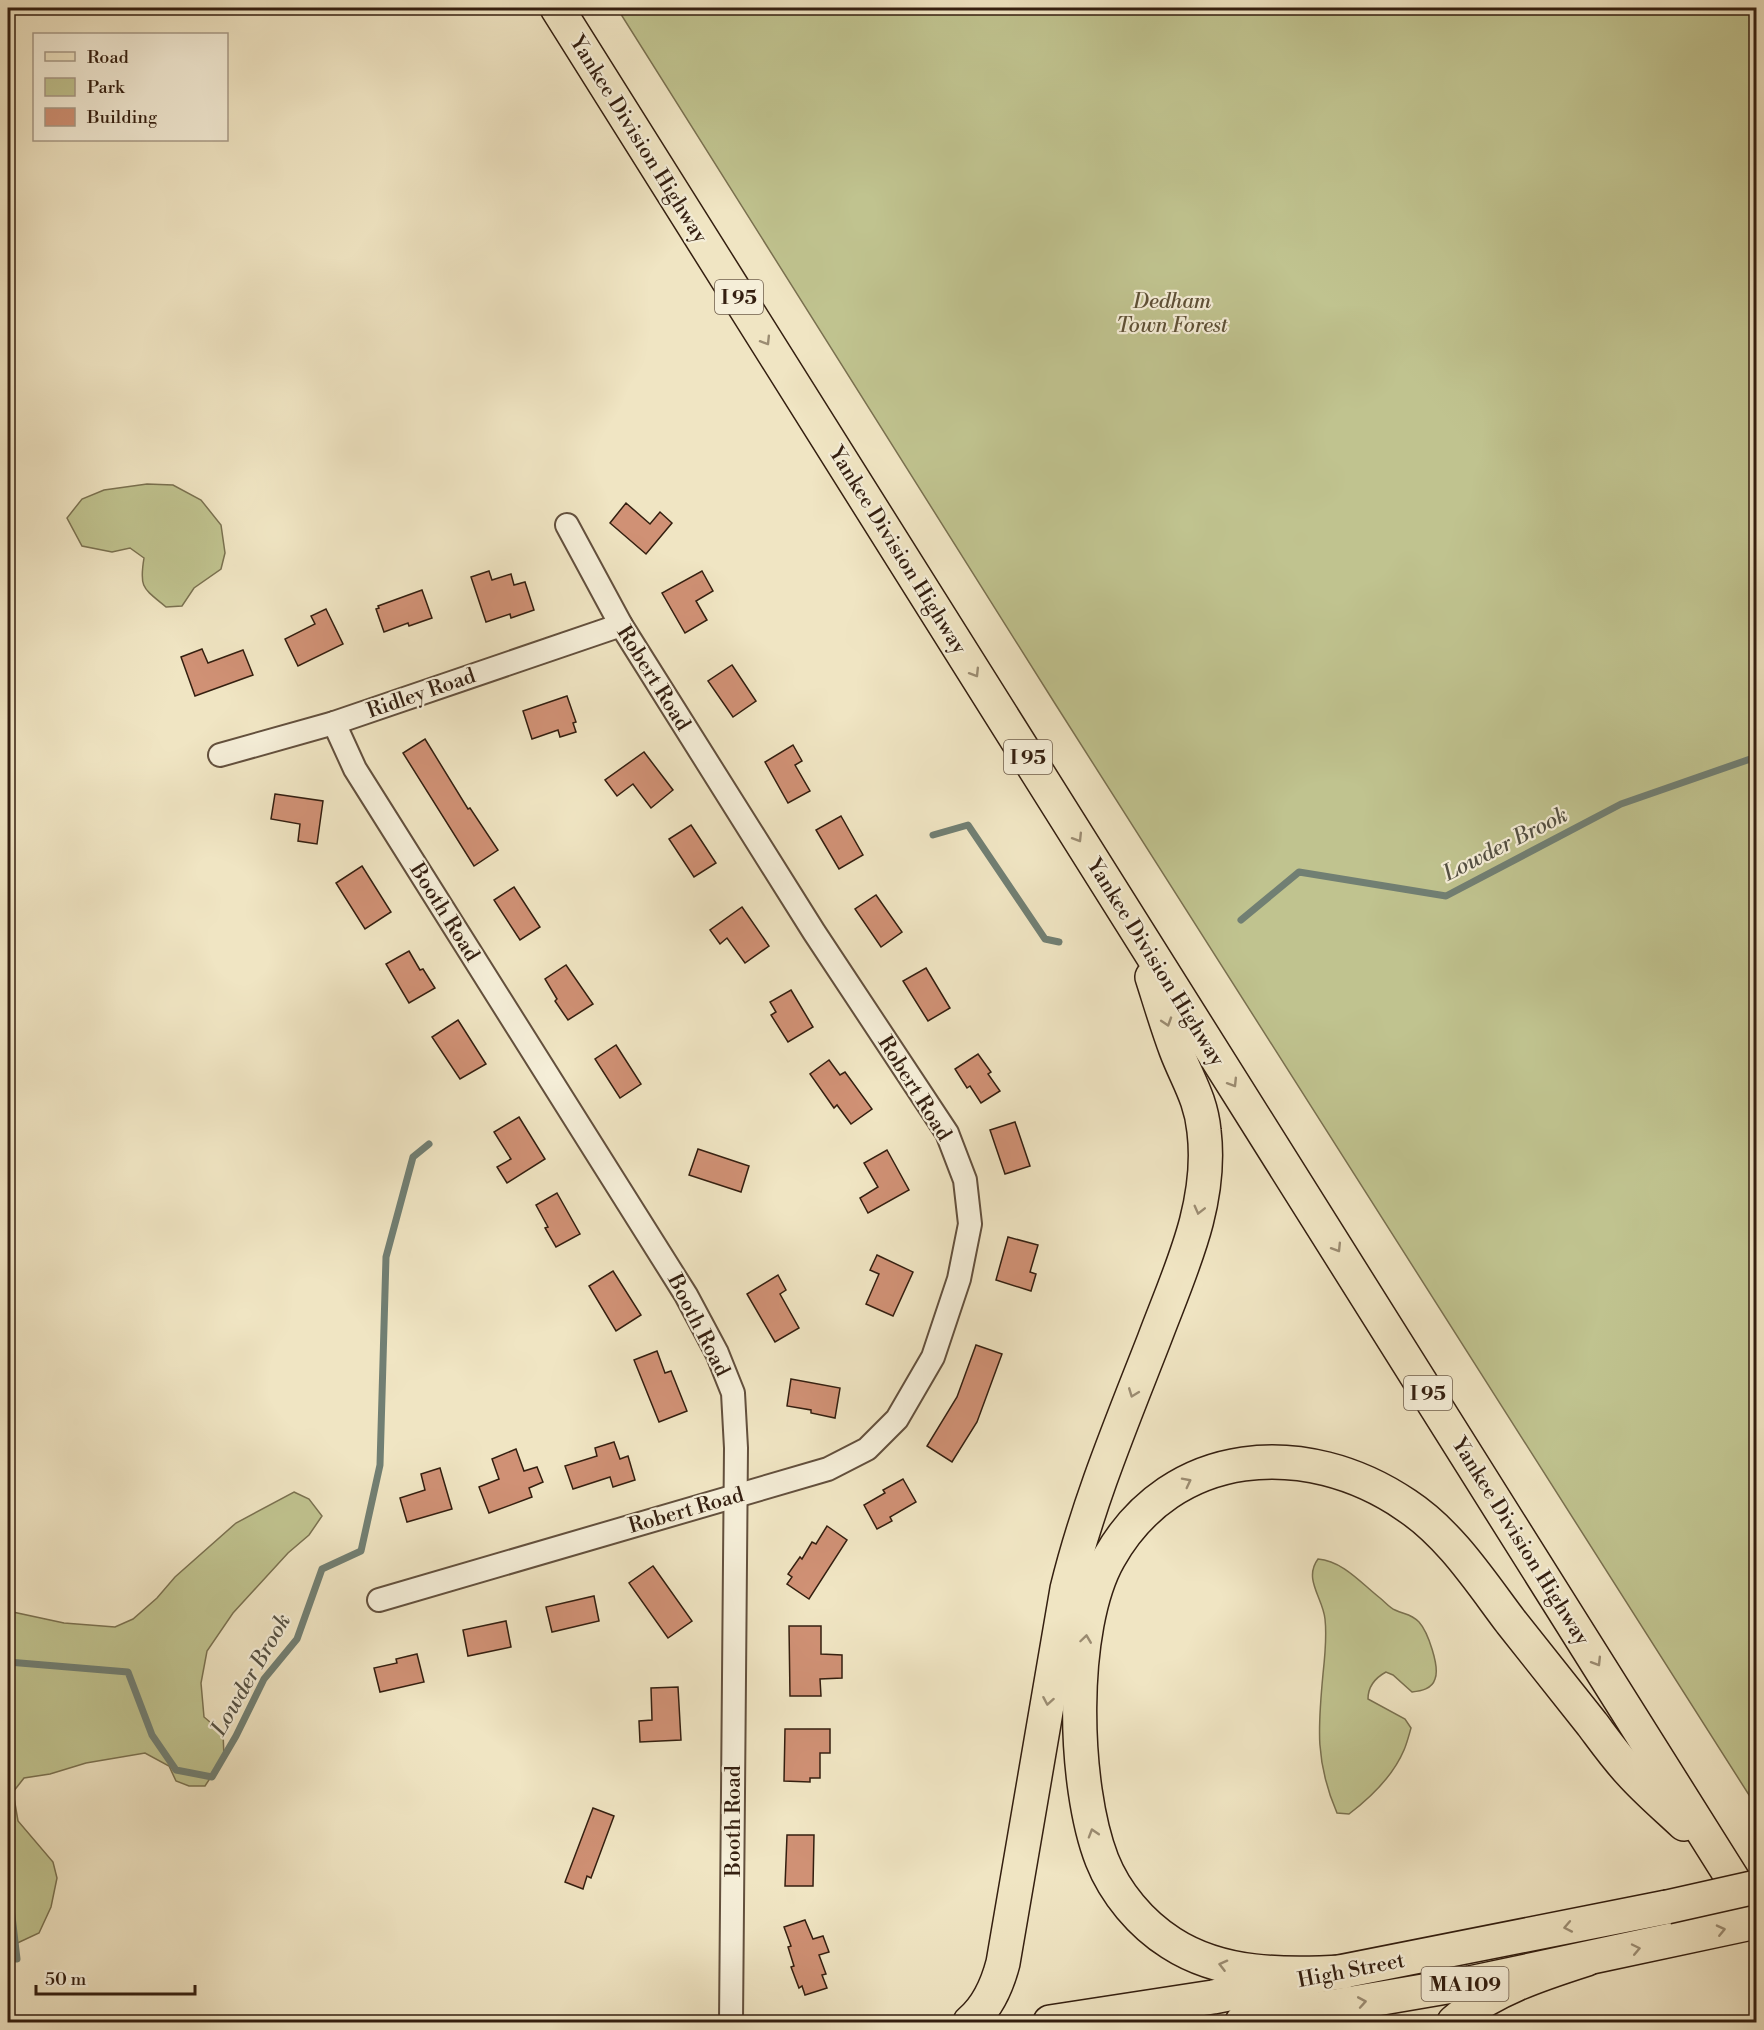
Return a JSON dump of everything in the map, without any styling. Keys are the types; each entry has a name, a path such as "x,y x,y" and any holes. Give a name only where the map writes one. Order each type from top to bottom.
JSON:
{"main road":[{"name":"Yankee Division Highway","path":"556,8 1756,1916"},
{"path":"970,2022 988,2001 1003,1963 1067,1588 1077,1548 1187,1253 1202,1201 1205,1168 1202,1115 1190,1080 1177,1053 1135,927"},
{"path":"1343,1972 1286,1974 1245,1970 1208,1961 1174,1945 1143,1920 1130,1906 1109,1876 1090,1826 1083,1763 1081,1690 1084,1646 1095,1592 1107,1561 1137,1519 1174,1489 1219,1468 1254,1462 1307,1464 1342,1473 1374,1486 1407,1505 1451,1545 1630,1772 1721,1859"},
{"name":"High Street","path":"1050,2022 1181,2002 1343,1972 1756,1887"},
{"name":"High Street","path":"1242,2022 1470,1983 1756,1922"},
{"path":"1454,2022 1474,2007 1509,1988 1587,1959"}],"street":[{"name":"Robert Road","path":"379,1600 828,1469 867,1449 897,1419 933,1358 959,1280 970,1224 965,1180 947,1133 814,932 621,625 567,525"},
{"name":"Ridley Road","path":"220,755 334,723 621,625"},
{"name":"Booth Road","path":"334,723 355,769 686,1295 717,1353 733,1393 736,1448 731,2022"}],"green space":[{"name":"Dedham Town Forest","path":"617,8 1756,8 1756,1806 1054,702"},
{"path":"147,484 173,485 201,500 221,525 225,553 221,569 194,588 182,606 166,607 144,587 142,576 144,558 130,548 112,552 82,546 67,518 82,499 104,490"},
{"path":"294,1492 309,1499 322,1516 309,1535 288,1553 233,1613 207,1651 201,1683 204,1717 223,1733 224,1757 205,1786 189,1786 176,1781 169,1766 145,1753 86,1763 50,1774 24,1778 13,1792 18,1821 53,1862 57,1878 51,1907 39,1933 11,1946 8,1941 8,1611 64,1623 115,1627 133,1619 157,1598 175,1577 236,1523"},
{"path":"1318,1559 1336,1564 1359,1580 1391,1608 1416,1619 1429,1641 1436,1666 1434,1682 1422,1690 1412,1692 1393,1675 1386,1672 1375,1680 1368,1699 1405,1719 1411,1728 1404,1750 1394,1769 1373,1794 1349,1814 1337,1813 1322,1761 1319,1728 1326,1633 1324,1611 1312,1574"}],"building":[{"path":"626,503 650,524 660,512 672,523 646,554 610,523"},
{"path":"489,571 492,580 511,574 514,585 525,582 534,610 511,618 510,614 486,622 471,577"},
{"path":"702,571 713,591 696,601 707,620 685,633 662,593"},
{"path":"422,590 432,618 409,626 408,623 384,632 376,609 379,608 378,606"},
{"path":"326,609 343,644 298,666 285,639 315,624 311,616"},
{"path":"202,649 208,663 243,650 253,675 195,696 181,657"},
{"path":"732,665 756,701 733,717 708,681"},
{"path":"567,696 576,722 573,723 576,732 560,737 558,730 532,739 523,711"},
{"path":"425,739 468,809 470,808 498,850 474,866 403,753"},
{"path":"793,745 802,761 795,765 810,791 788,803 765,762"},
{"path":"644,752 673,790 651,808 633,784 617,796 605,780"},
{"path":"275,794 323,801 317,844 298,841 300,824 271,819"},
{"path":"841,816 863,855 839,869 816,830"},
{"path":"691,825 716,863 694,877 669,839"},
{"path":"362,866 391,912 365,929 336,883"},
{"path":"514,887 540,927 520,940 494,900"},
{"path":"876,895 902,932 881,947 855,909"},
{"path":"742,907 769,946 745,963 727,938 720,944 710,930"},
{"path":"409,951 420,970 423,969 435,988 409,1003 386,964"},
{"path":"566,965 593,1004 568,1020 555,1001 557,999 545,979"},
{"path":"926,968 950,1008 928,1021 903,981"},
{"path":"791,990 813,1027 788,1042 771,1015 776,1012 770,1002"},
{"path":"458,1020 486,1064 460,1079 432,1037"},
{"path":"616,1045 641,1084 620,1098 595,1059"},
{"path":"978,1054 991,1072 988,1074 1000,1091 981,1103 970,1086 967,1088 955,1069"},
{"path":"829,1060 840,1075 845,1072 872,1109 851,1124 837,1105 834,1108 810,1074"},
{"path":"519,1117 545,1159 507,1183 497,1167 511,1159 494,1132"},
{"path":"1015,1122 1030,1166 1005,1174 990,1130"},
{"path":"698,1149 749,1166 741,1192 689,1175"},
{"path":"887,1150 909,1190 868,1213 860,1198 878,1187 864,1163"},
{"path":"557,1193 580,1234 556,1247 536,1205"},
{"path":"1008,1237 1038,1245 1030,1272 1036,1274 1031,1291 996,1280"},
{"path":"877,1255 913,1272 893,1316 866,1304 879,1274 870,1270"},
{"path":"613,1271 641,1315 616,1331 589,1286"},
{"path":"778,1275 786,1290 780,1294 799,1328 775,1342 747,1294"},
{"path":"976,1345 1002,1354 977,1422 952,1462 927,1446 957,1397"},
{"path":"657,1351 665,1373 671,1371 687,1411 659,1422 634,1360"},
{"path":"791,1379 840,1388 835,1418 811,1413 811,1410 787,1406"},
{"path":"614,1442 620,1459 628,1456 635,1480 613,1487 610,1477 573,1489 565,1466 597,1456 595,1448"},
{"path":"516,1449 524,1471 537,1467 543,1482 529,1488 532,1497 489,1513 479,1487 499,1479 492,1459"},
{"path":"440,1468 452,1509 407,1522 400,1498 425,1490 421,1474"},
{"path":"903,1479 916,1502 890,1517 892,1521 877,1529 864,1505 885,1493 883,1490"},
{"path":"827,1526 847,1540 809,1599 787,1584 792,1577 788,1574 800,1557 802,1559 812,1542 816,1544"},
{"path":"653,1566 692,1621 668,1638 629,1583"},
{"path":"594,1596 599,1621 552,1632 546,1607"},
{"path":"506,1621 511,1647 468,1656 463,1630"},
{"path":"789,1626 821,1626 821,1654 842,1655 842,1678 820,1679 821,1696 790,1696"},
{"path":"417,1654 424,1682 380,1692 374,1668 397,1663 396,1659"},
{"path":"678,1687 681,1740 640,1742 639,1721 652,1720 651,1688"},
{"path":"785,1729 830,1729 830,1753 820,1753 820,1778 810,1778 810,1782 784,1781"},
{"path":"593,1808 614,1816 591,1878 587,1876 583,1889 565,1882"},
{"path":"787,1835 814,1835 813,1886 785,1886"},
{"path":"805,1920 813,1939 823,1936 829,1952 819,1955 826,1974 822,1975 827,1988 805,1995 802,1986 799,1988 791,1967 794,1966 788,1947 791,1946 784,1927"}],"waterway":[{"name":"Lowder Brook","path":"1241,920 1299,872 1446,896 1621,804 1756,757"},
{"name":"Lowder Brook","path":"933,835 968,825 1045,939 1059,942"},
{"name":"Lowder Brook","path":"8,1662 128,1672 152,1735 176,1770 212,1777 236,1736 264,1679 297,1639 322,1569 361,1551 380,1465 386,1257 413,1157 429,1144"},
{"path":"8,1882 17,1959"}]}
